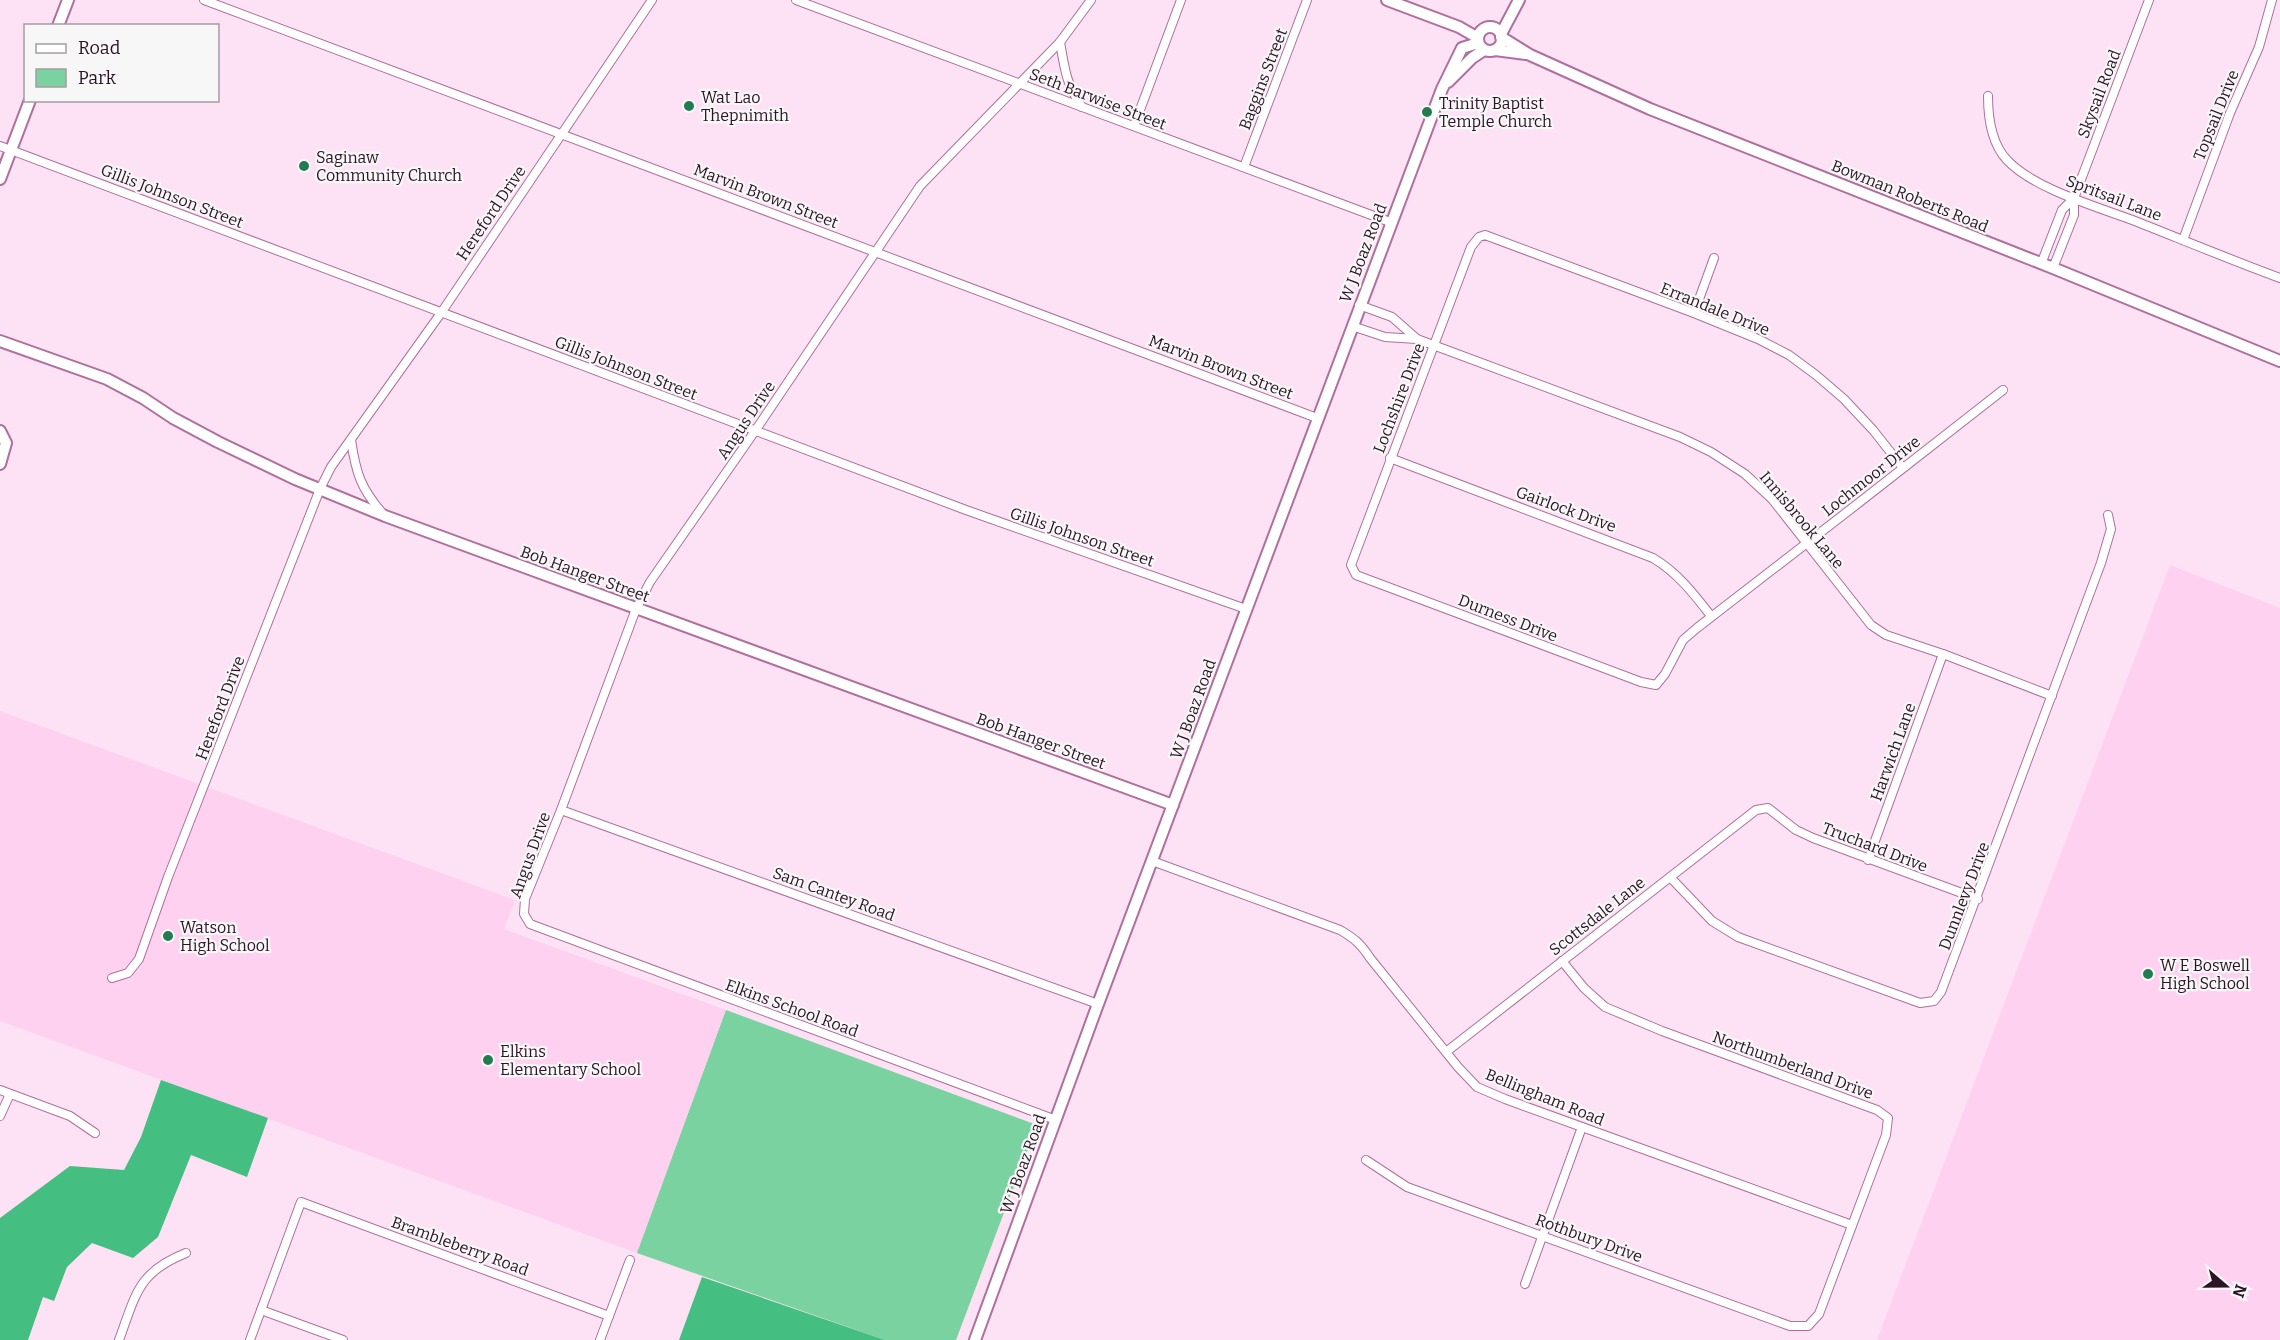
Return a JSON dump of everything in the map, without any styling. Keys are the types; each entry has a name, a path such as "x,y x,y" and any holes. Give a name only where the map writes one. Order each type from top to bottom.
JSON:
{"street":[{"path":"59,24 68,0"},
{"name":"Marvin Brown Street","path":"204,0 1317,418"},
{"name":"Hereford Drive","path":"112,978 128,973 139,959 168,877 320,489 331,467 441,313 652,0"},
{"name":"Seth Barwise Street","path":"796,0 1390,222"},
{"name":"Angus Drive","path":"524,914 527,892 561,810 636,609 650,582 931,172 1060,42 1091,0"},
{"path":"1134,126 1181,0"},
{"name":"Baggins Street","path":"1244,167 1307,0"},
{"name":"Bowman Roberts Road","path":"1388,0 1530,55 1650,109 2053,268 2280,361"},
{"name":"W J Boaz Road","path":"975,1340 1098,1004 1390,222 1442,89 1510,15 1519,0"},
{"name":"Skysail Road","path":"2053,268 2074,214 2074,198 2149,0"},
{"name":"Topsail Drive","path":"2183,240 2230,113 2259,47 2272,0"},
{"path":"1060,42 1069,88 1082,107"},
{"name":"Spritsail Lane","path":"1988,96 1988,112 1993,133 2006,159 2024,175 2074,198 2280,278"},
{"path":"0,179 5,148 29,102"},
{"name":"Gillis Johnson Street","path":"5,148 966,510 1246,609"},
{"name":"Skysail Road","path":"2041,264 2062,210 2074,198"},
{"name":"Errandale Drive","path":"1479,237 1485,235 1492,237 1694,313 1758,339 1789,355 1844,399 1873,430 1903,468"},
{"name":"Lochshire Drive","path":"1353,572 1351,565 1354,554 1390,458 1471,247 1479,237"},
{"path":"1694,313 1714,258"},
{"name":"Innisbrook Lane","path":"1359,305 1392,317 1417,339"},
{"name":"Innisbrook Lane","path":"1352,326 1385,337 1417,339 1680,437 1711,452 1746,474 1772,499 1871,625 1886,635 1943,654 2052,696"},
{"name":"Bob Hanger Street","path":"0,341 107,379 218,442 385,516 1173,805"},
{"name":"Lochmoor Drive","path":"1656,685 1665,674 1683,640 2003,390"},
{"path":"0,431 6,443 0,464"},
{"path":"351,440 358,477 363,489 385,516"},
{"name":"Gairlock Drive","path":"1390,458 1653,558 1669,568 1712,616"},
{"name":"Dunnlevy Drive","path":"1670,877 1712,921 1738,937 1920,1003 1934,1001 1941,992 1977,899 2108,543 2110,529 2108,515"},
{"name":"Durness Drive","path":"1353,572 1641,682 1656,685"},
{"name":"Harwich Lane","path":"1868,860 1943,654"},
{"name":"Truchard Drive","path":"1768,808 1796,830 1868,860 1977,899"},
{"name":"Scottsdale Lane","path":"1446,1052 1756,810 1768,808"},
{"name":"Sam Cantey Road","path":"561,810 1098,1004"},
{"name":"Bellingham Road","path":"1152,861 1340,930 1354,938 1362,945 1446,1052 1477,1086 1505,1099 1852,1225"},
{"name":"Elkins School Road","path":"524,914 530,924 1056,1120"},
{"name":"Northumberland Drive","path":"1562,961 1584,988 1605,1007 1662,1031 1877,1110 1888,1118 1886,1134 1819,1314 1808,1326"},
{"path":"0,1090 70,1116 95,1133"},
{"path":"0,1116 10,1094"},
{"path":"1525,1284 1582,1127"},
{"name":"Rothbury Drive","path":"1366,1160 1407,1187 1790,1326 1808,1326"},
{"name":"Brambleberry Road","path":"261,1310 301,1202 609,1316"},
{"path":"119,1340 143,1282 165,1261 186,1253"},
{"path":"600,1340 630,1260"},
{"path":"250,1340 261,1310 343,1340"}],"shaded area":[{"name":"W E Boswell High School","path":"2170,565 2280,608 2280,1340 1877,1340"},
{"path":"0,711 515,900 504,929 726,1010 637,1253 0,1021"}],"green space":[{"path":"726,1010 1037,1125 956,1340 885,1340 637,1253"},
{"path":"161,1080 268,1118 247,1177 191,1155 158,1237 133,1258 92,1243 67,1267 54,1301 43,1297 28,1340 0,1340 0,1218 70,1166 124,1170 141,1137"},
{"path":"702,1277 885,1340 679,1340"}],"place":[{"name":"Wat Lao Thepnimith","path":"689,106"},
{"name":"Trinity Baptist Temple Church","path":"1427,112"},
{"name":"Saginaw Community Church","path":"304,166"},
{"name":"Watson High School","path":"168,936"},
{"name":"W E Boswell High School","path":"2148,974"},
{"name":"Elkins Elementary School","path":"488,1060"}]}
